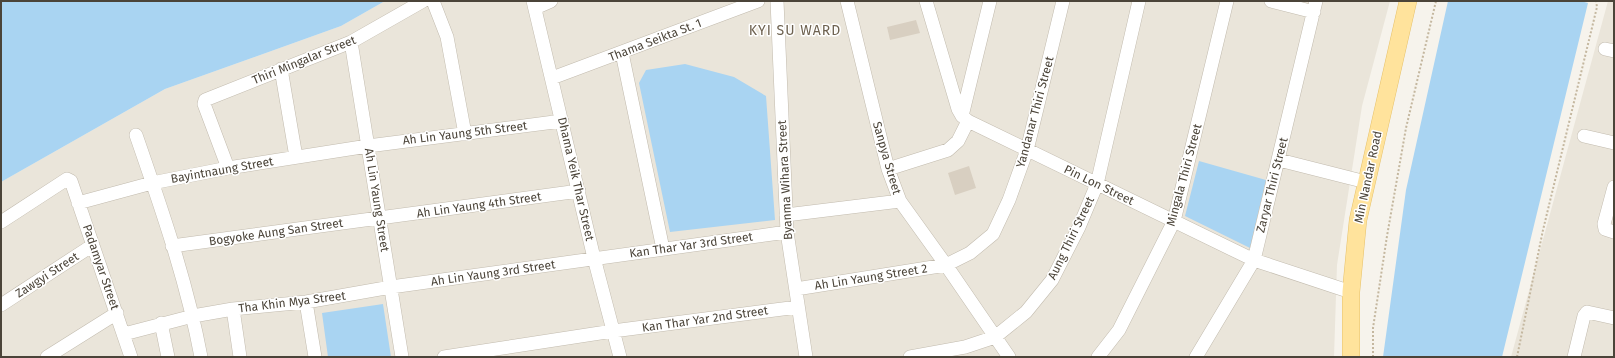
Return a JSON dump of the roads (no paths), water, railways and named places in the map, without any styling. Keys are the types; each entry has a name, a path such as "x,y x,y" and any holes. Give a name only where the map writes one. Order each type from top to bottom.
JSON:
{"main road":[{"name":"Min Nandar Road","path":"1351,357 1351,292 1358,220 1408,1"}],"street":[{"name":"Thiri Mingalar Street","path":"228,168 204,102 281,69 351,42 423,1"},
{"path":"433,1 447,37 465,134"},
{"path":"534,4 552,1"},
{"name":"Byanma Wihara Street","path":"777,1 787,232 806,357"},
{"name":"Sanpya Street","path":"847,1 888,169 900,201 1009,357"},
{"path":"926,1 958,109 965,119"},
{"path":"888,169 948,150 958,141 965,119 990,1"},
{"name":"Yandanar Thiri Street","path":"946,265 970,253 993,234 1027,150 1063,1"},
{"name":"Aung Thiri Street","path":"995,337 1026,312 1052,280 1079,228 1097,184 1139,1"},
{"name":"Mingala Thiri Street","path":"1098,357 1119,330 1174,221 1226,1"},
{"path":"1271,1 1315,6"},
{"name":"Thama Seikta St. 1","path":"552,78 622,53 754,2"},
{"name":"Dhama Yeik Thar Street","path":"534,4 594,258 620,357"},
{"name":"Zaryar Thiri Street","path":"1196,357 1254,260 1315,6"},
{"name":"Ah Lin Yaung Street","path":"351,42 402,357"},
{"path":"622,53 663,249"},
{"path":"281,69 296,157"},
{"name":"Pin Lon Street","path":"965,119 1254,260 1351,292"},
{"name":"Ah Lin Yaung 5th Street","path":"368,146 562,121"},
{"path":"136,135 193,316 201,357"},
{"path":"1584,136 1614,143"},
{"name":"Bayintnaung Street","path":"78,203 152,183 228,168 368,146"},
{"path":"1279,160 1366,182"},
{"name":"Padamyar Street","path":"1,222 69,179 71,181 131,357"},
{"path":"1614,187 1604,224 1605,229 1614,232"},
{"name":"Ah Lin Yaung 4th Street","path":"380,218 579,191"},
{"path":"786,215 900,201"},
{"name":"Bogyoke Aung San Street","path":"172,246 380,218"},
{"name":"Kan Thar Yar 3rd Street","path":"594,258 787,232"},
{"name":"Zawgyi Street","path":"1,305 93,245"},
{"name":"Ah Lin Yaung 3rd Street","path":"391,287 594,258"},
{"name":"Ah Lin Yaung Street 2","path":"796,289 946,265"},
{"name":"Tha Khin Mya Street","path":"124,334 161,323 193,316 233,309 306,302 391,287"},
{"path":"306,302 315,357"},
{"name":"Kan Thar Yar 2nd Street","path":"444,357 612,331 798,307"},
{"path":"233,309 240,357"},
{"path":"1574,357 1584,316 1587,312 1614,318"},
{"path":"47,357 117,313"},
{"path":"161,323 168,357"},
{"path":"910,357 965,347 995,337"}],"water":[{"path":"1,1 385,1 341,26 165,89 1,182"},
{"path":"1448,1 1581,1 1588,3 1502,357 1383,357 1406,190"},
{"path":"685,64 734,77 766,96 775,220 670,232 639,83 646,70"},
{"path":"1199,161 1266,180 1250,248 1185,216"},
{"path":"383,304 391,357 328,357 322,313"}],"district":[{"name":"KYI SU WARD","path":"795,30"}]}
